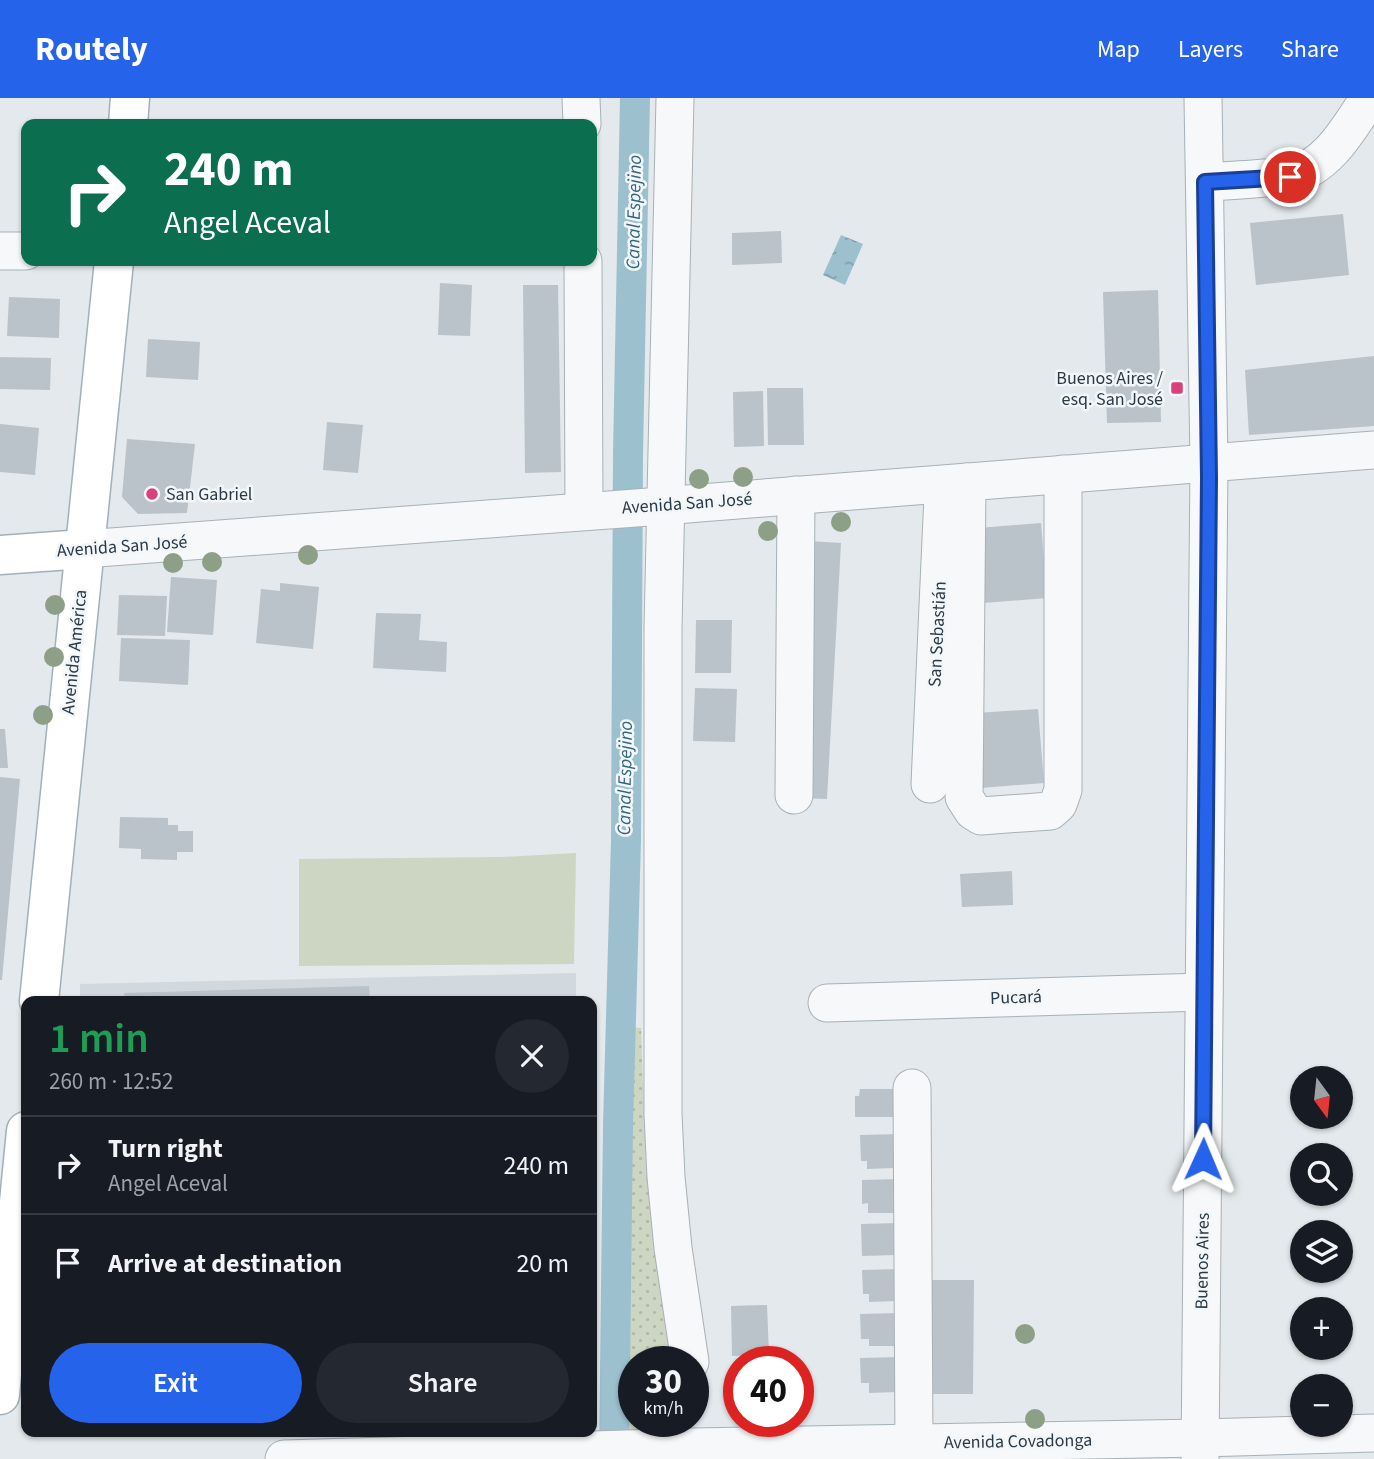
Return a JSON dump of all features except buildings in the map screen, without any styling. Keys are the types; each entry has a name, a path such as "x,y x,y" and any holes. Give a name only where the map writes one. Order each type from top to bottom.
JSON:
{"main road":[{"path":"129,119 131,98"},
{"name":"Avenida América","path":"39,996 113,266"},
{"name":"Avenida San José","path":"0,555 84,549"},
{"path":"0,1395 21,1182"}],"street":[{"path":"581,98 582,119"},
{"path":"676,98 657,506 663,628 663,1114 670,1225 688,1346"},
{"name":"Buenos Aires","path":"1201,1449 1209,463 1220,314 1205,182 1203,98"},
{"path":"1205,182 1290,177 1303,171 1323,158 1342,139 1369,98"},
{"path":"0,251 21,251"},
{"path":"583,266 588,511"},
{"name":"Avenida San José","path":"84,549 1374,450"},
{"path":"955,483 964,797 973,811 981,816 1050,811 1058,804 1063,790 1063,474"},
{"name":"San Sebastián","path":"930,784 955,483"},
{"path":"793,795 796,495"},
{"name":"Pucará","path":"827,1003 1205,992"},
{"path":"907,1448 912,1088"},
{"name":"Avenida Covadonga","path":"284,1459 431,1443 569,1450 634,1449 694,1440 907,1448 1201,1449 1374,1433"},
{"path":"307,1437 309,1458"}],"shaded area":[{"path":"576,973 576,996 80,996 80,984"}],"green space":[{"path":"576,853 574,964 299,966 299,859 502,857"},
{"path":"624,1027 641,1028 646,1167 677,1346 626,1346"}],"water":[{"path":"841,235 863,244 845,285 823,275"}],"waterway":[{"name":"Canal Espejino","path":"614,1459 618,1124 626,840 628,454 635,98"}],"place":[{"name":"Buenos Aires / esq. San José","path":"1177,388"},
{"name":"San Gabriel","path":"152,494"}],"route":[{"path":"1203,1159 1209,478 1205,182 1290,177"}]}
